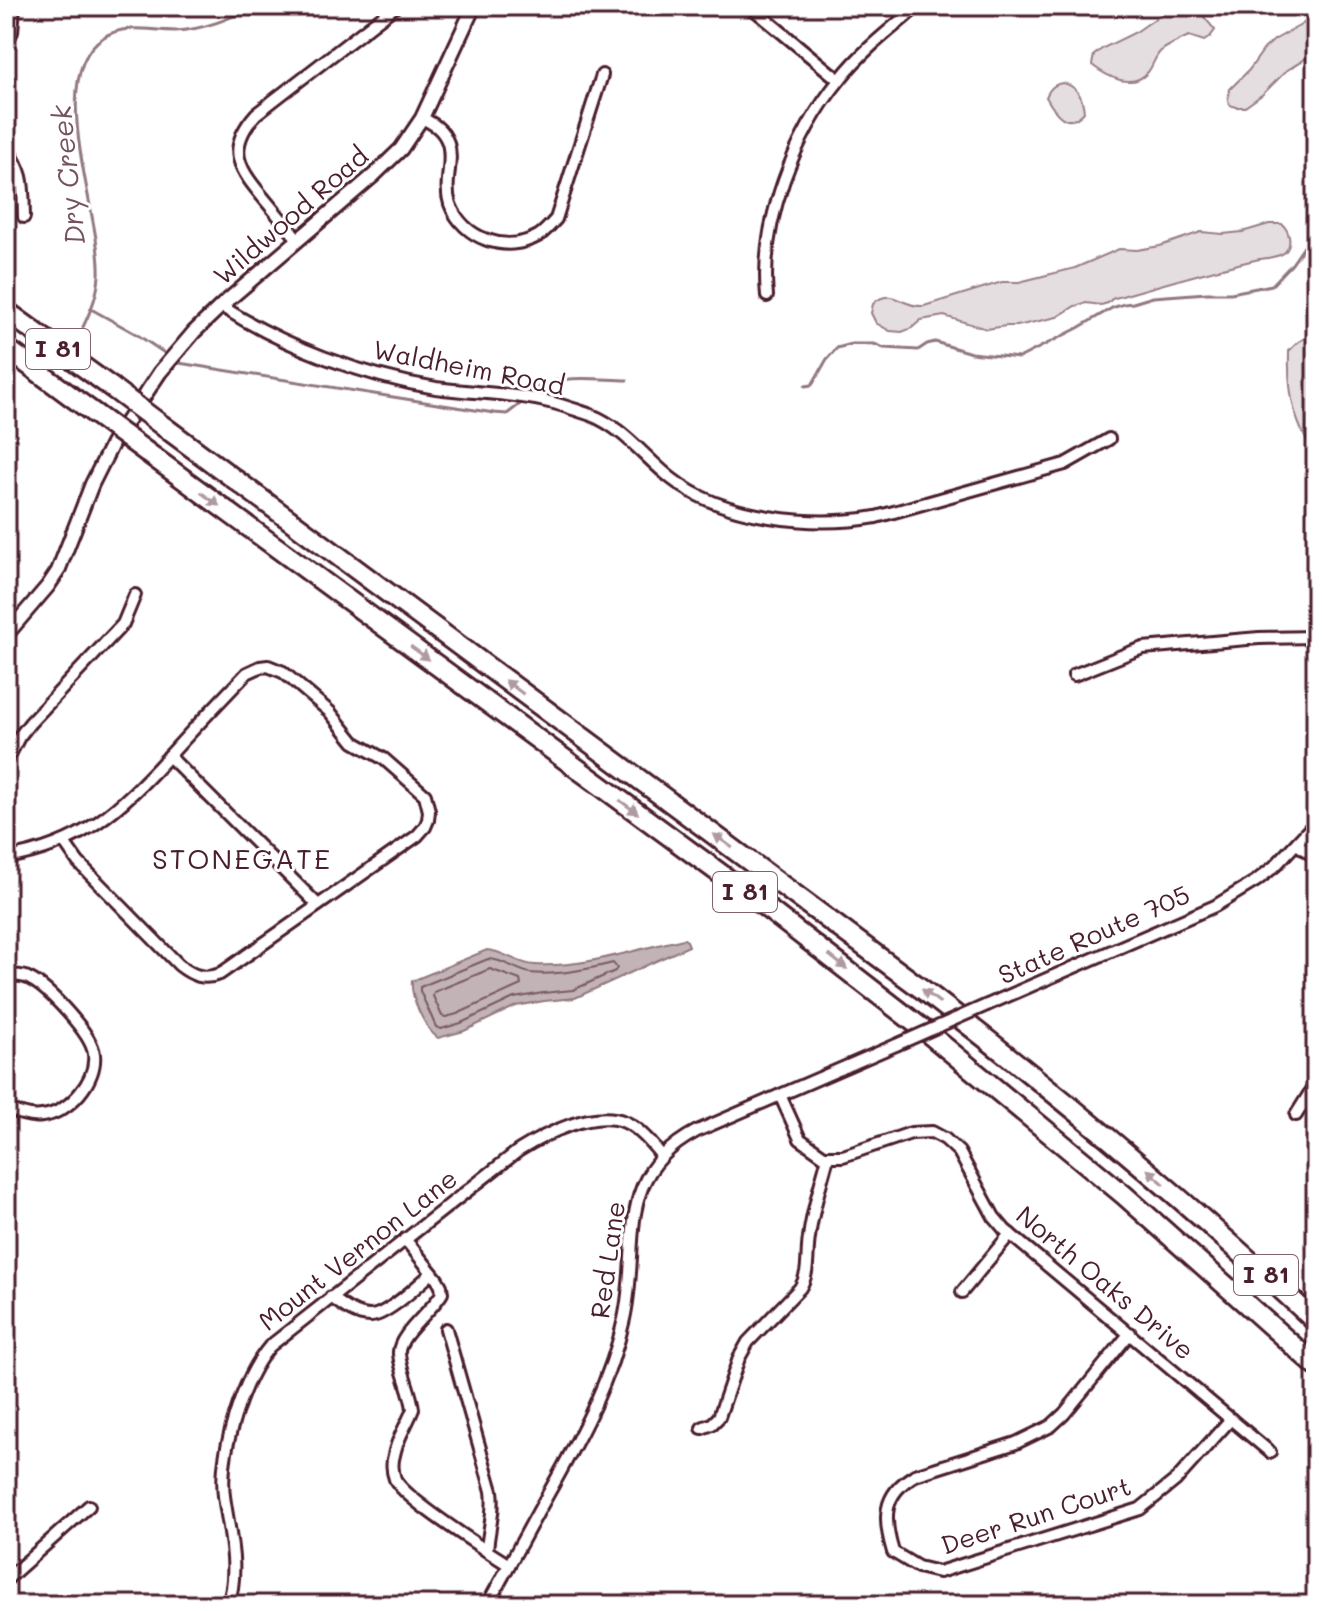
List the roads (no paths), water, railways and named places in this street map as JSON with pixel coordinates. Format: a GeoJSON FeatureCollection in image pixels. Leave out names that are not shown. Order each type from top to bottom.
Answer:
{"type":"FeatureCollection","features":[{"type":"Feature","properties":{"kind":"highway","name":"I 81"},"geometry":{"type":"LineString","coordinates":[[6,311],[993,1044],[1168,1188],[1316,1322]]}},
{"type":"Feature","properties":{"kind":"highway","name":"I 81"},"geometry":{"type":"LineString","coordinates":[[6,348],[759,902],[891,1004],[1091,1167],[1316,1366]]}},
{"type":"Feature","properties":{"kind":"street"},"geometry":{"type":"LineString","coordinates":[[6,43],[12,32],[14,6]]}},
{"type":"Feature","properties":{"kind":"street"},"geometry":{"type":"LineString","coordinates":[[298,239],[245,176],[238,152],[242,133],[256,114],[396,6]]}},
{"type":"Feature","properties":{"kind":"street","name":"Wildwood Road"},"geometry":{"type":"LineString","coordinates":[[6,635],[58,571],[92,484],[112,444],[176,351],[221,306],[383,167],[406,142],[422,118],[474,6]]}},
{"type":"Feature","properties":{"kind":"street"},"geometry":{"type":"LineString","coordinates":[[750,6],[839,80]]}},
{"type":"Feature","properties":{"kind":"street"},"geometry":{"type":"LineString","coordinates":[[767,296],[767,249],[771,225],[784,181],[803,137],[839,80],[871,45],[918,6]]}},
{"type":"Feature","properties":{"kind":"street"},"geometry":{"type":"LineString","coordinates":[[422,118],[439,126],[448,143],[446,183],[451,205],[464,227],[479,238],[516,243],[541,234],[556,219],[602,75]]}},
{"type":"Feature","properties":{"kind":"street"},"geometry":{"type":"LineString","coordinates":[[6,147],[22,175],[24,217]]}},
{"type":"Feature","properties":{"kind":"street","name":"Waldheim Road"},"geometry":{"type":"LineString","coordinates":[[221,306],[252,326],[385,378],[438,388],[546,401],[594,416],[629,439],[652,462],[695,494],[745,511],[778,518],[852,521],[876,517],[1065,464],[1109,439]]}},
{"type":"Feature","properties":{"kind":"street"},"geometry":{"type":"LineString","coordinates":[[6,762],[30,723],[123,624],[135,595]]}},
{"type":"Feature","properties":{"kind":"street"},"geometry":{"type":"LineString","coordinates":[[1074,675],[1143,648],[1259,638],[1316,637]]}},
{"type":"Feature","properties":{"kind":"street"},"geometry":{"type":"LineString","coordinates":[[6,858],[44,850],[103,821],[120,807],[247,673],[268,666],[283,672],[330,712],[354,742],[384,759],[425,795],[429,811],[421,833],[220,974],[211,977],[196,976],[179,965],[78,862],[64,842]]}},
{"type":"Feature","properties":{"kind":"street"},"geometry":{"type":"LineString","coordinates":[[169,756],[318,905]]}},
{"type":"Feature","properties":{"kind":"street"},"geometry":{"type":"LineString","coordinates":[[1316,822],[1297,844],[1316,858]]}},
{"type":"Feature","properties":{"kind":"street","name":"State Route 705"},"geometry":{"type":"LineString","coordinates":[[896,1045],[1215,906],[1256,881],[1297,844]]}},
{"type":"Feature","properties":{"kind":"street"},"geometry":{"type":"LineString","coordinates":[[6,976],[22,976],[40,985],[82,1028],[94,1055],[90,1078],[82,1090],[59,1110],[33,1116],[6,1108]]}},
{"type":"Feature","properties":{"kind":"street","name":"Red Lane"},"geometry":{"type":"LineString","coordinates":[[487,1605],[584,1429],[612,1366],[625,1315],[633,1220],[637,1200],[649,1172],[674,1145],[697,1131],[896,1045]]}},
{"type":"Feature","properties":{"kind":"street"},"geometry":{"type":"LineString","coordinates":[[1296,1115],[1316,1083]]}},
{"type":"Feature","properties":{"kind":"street"},"geometry":{"type":"LineString","coordinates":[[702,1428],[719,1417],[739,1358],[748,1342],[800,1288],[808,1268],[809,1239],[828,1157],[812,1150],[800,1139],[780,1095]]}},
{"type":"Feature","properties":{"kind":"street","name":"Mount Vernon Lane"},"geometry":{"type":"LineString","coordinates":[[228,1605],[234,1580],[234,1563],[223,1488],[224,1463],[242,1399],[255,1367],[270,1346],[518,1151],[545,1136],[593,1119],[605,1118],[626,1122],[662,1156]]}},
{"type":"Feature","properties":{"kind":"street","name":"North Oaks Drive"},"geometry":{"type":"LineString","coordinates":[[828,1157],[843,1156],[911,1133],[932,1132],[945,1139],[959,1152],[994,1217],[1010,1234],[1270,1452]]}},
{"type":"Feature","properties":{"kind":"street"},"geometry":{"type":"LineString","coordinates":[[962,1292],[1010,1234]]}},
{"type":"Feature","properties":{"kind":"street"},"geometry":{"type":"LineString","coordinates":[[405,1239],[441,1286],[441,1296],[403,1339],[399,1348],[413,1409],[398,1438],[393,1469],[398,1484],[408,1493],[509,1565]]}},
{"type":"Feature","properties":{"kind":"street"},"geometry":{"type":"LineString","coordinates":[[331,1297],[348,1309],[373,1316],[384,1311],[432,1273]]}},
{"type":"Feature","properties":{"kind":"street"},"geometry":{"type":"LineString","coordinates":[[446,1329],[492,1491],[494,1511],[487,1551]]}},
{"type":"Feature","properties":{"kind":"street","name":"Deer Run Court"},"geometry":{"type":"LineString","coordinates":[[1130,1333],[1051,1426],[1016,1443],[915,1475],[903,1482],[887,1506],[885,1519],[893,1552],[918,1567],[939,1572],[1140,1509],[1176,1480],[1231,1419]]}},
{"type":"Feature","properties":{"kind":"street"},"geometry":{"type":"LineString","coordinates":[[6,1580],[89,1506]]}},
{"type":"Feature","properties":{"kind":"water"},"geometry":{"type":"Polygon","coordinates":[[[684,939],[689,946],[575,998],[516,1006],[464,1031],[438,1038],[424,1020],[413,995],[412,981],[487,950],[528,964],[572,964],[684,939]]]}},
{"type":"Feature","properties":{"kind":"waterway","name":"Dry Creek"},"geometry":{"type":"LineString","coordinates":[[83,327],[96,295],[99,275],[98,250],[76,113],[78,82],[86,55],[104,37],[121,30],[175,31],[196,28],[256,6]]}},
{"type":"Feature","properties":{"kind":"waterway"},"geometry":{"type":"LineString","coordinates":[[805,386],[812,385],[837,348],[852,344],[918,350],[935,342],[971,353],[1019,358],[1124,304],[1153,297],[1231,293],[1272,285],[1292,264],[1316,229]]}},
{"type":"Feature","properties":{"kind":"waterway"},"geometry":{"type":"LineString","coordinates":[[91,309],[163,352]]}},
{"type":"Feature","properties":{"kind":"waterway"},"geometry":{"type":"LineString","coordinates":[[179,363],[494,413],[507,414],[520,404]]}},
{"type":"Feature","properties":{"kind":"waterway"},"geometry":{"type":"LineString","coordinates":[[532,392],[564,379],[627,380]]}},
{"type":"Feature","properties":{"kind":"district","name":"STONEGATE"},"geometry":{"type":"Point","coordinates":[242,859]}}]}
